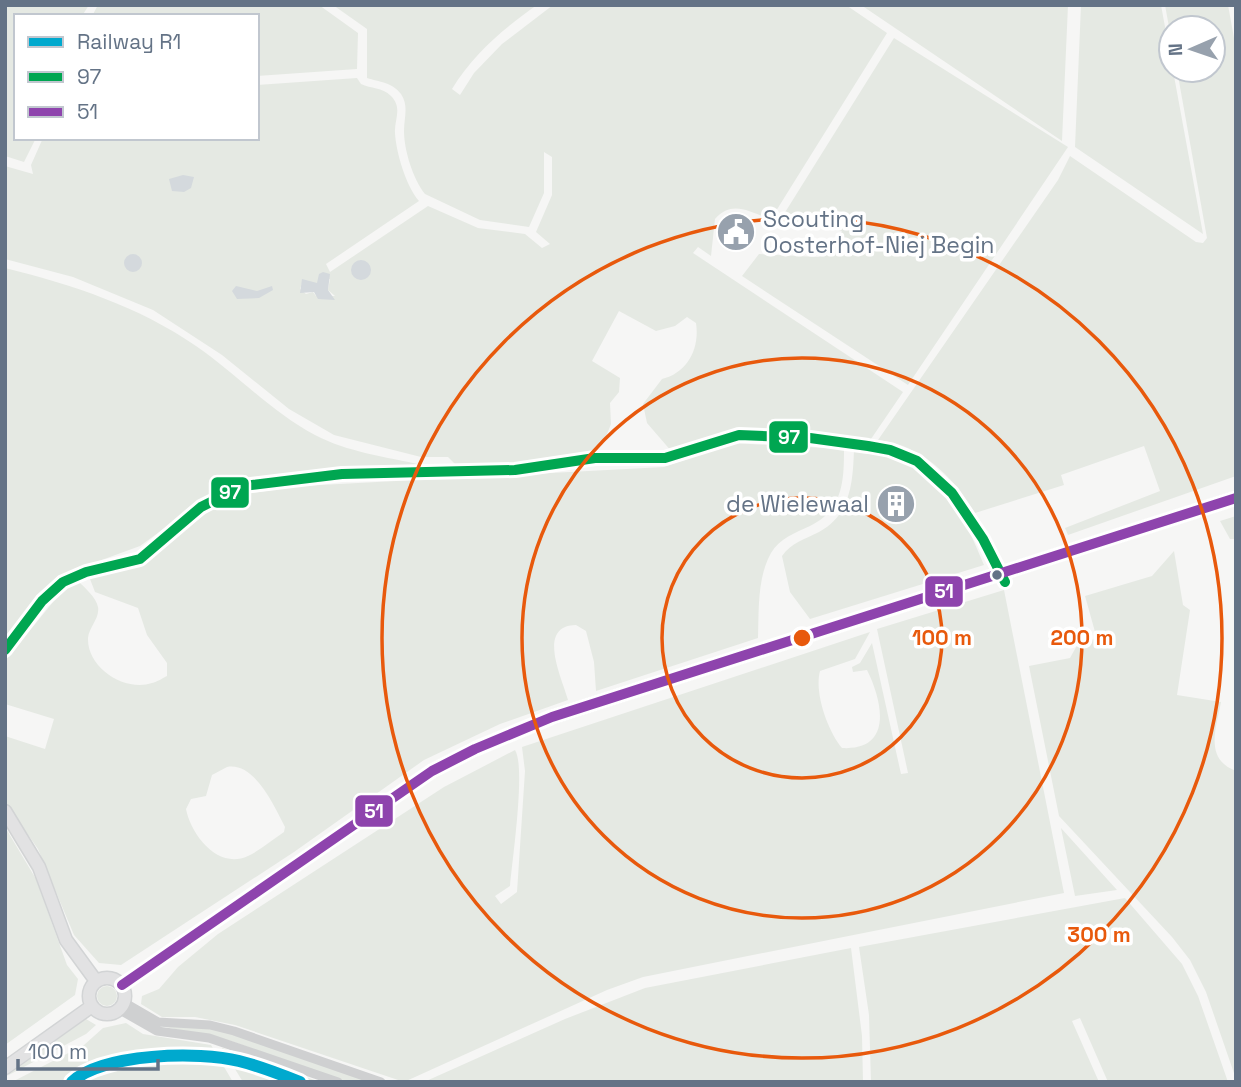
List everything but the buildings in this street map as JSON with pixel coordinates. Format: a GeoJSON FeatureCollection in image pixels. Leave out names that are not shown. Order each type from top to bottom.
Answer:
{"type":"FeatureCollection","features":[{"type":"Feature","properties":{"kind":"main road"},"geometry":{"type":"LineString","coordinates":[[122,985],[381,805],[475,749],[565,713],[1003,577],[1236,498]]}},
{"type":"Feature","properties":{"kind":"main road"},"geometry":{"type":"LineString","coordinates":[[5,811],[38,867],[66,940],[96,981]]}},
{"type":"Feature","properties":{"kind":"main road"},"geometry":{"type":"LineString","coordinates":[[92,1006],[89,990],[96,981],[110,978],[122,985]]}},
{"type":"Feature","properties":{"kind":"main road"},"geometry":{"type":"LineString","coordinates":[[92,1006],[107,1014],[122,1006],[122,985]]}},
{"type":"Feature","properties":{"kind":"main road"},"geometry":{"type":"LineString","coordinates":[[5,1068],[92,1006]]}},
{"type":"Feature","properties":{"kind":"street"},"geometry":{"type":"LineString","coordinates":[[5,650],[42,601],[63,582],[86,572],[140,559],[201,507],[243,486],[342,474],[515,470],[595,458],[665,458],[739,435],[810,438],[869,446],[890,450],[917,461],[943,481],[952,493],[1003,577]]}},
{"type":"Feature","properties":{"kind":"street"},"geometry":{"type":"LineString","coordinates":[[122,1006],[157,1031],[218,1041],[338,1082]]}},
{"type":"Feature","properties":{"kind":"street"},"geometry":{"type":"LineString","coordinates":[[122,1006],[158,1022],[210,1025],[234,1031],[381,1082]]}},
{"type":"Feature","properties":{"kind":"shaded area"},"geometry":{"type":"Polygon","coordinates":[[[5,5],[89,5],[83,14],[14,14],[14,140],[35,140],[24,162],[5,156],[5,5]]]}},
{"type":"Feature","properties":{"kind":"shaded area"},"geometry":{"type":"Polygon","coordinates":[[[98,5],[319,5],[358,33],[357,69],[259,76],[259,14],[93,14],[98,5]]]}},
{"type":"Feature","properties":{"kind":"shaded area"},"geometry":{"type":"Polygon","coordinates":[[[333,5],[537,5],[501,33],[470,64],[452,89],[460,95],[474,73],[502,44],[553,5],[846,5],[887,33],[771,219],[742,209],[728,210],[715,219],[711,256],[698,247],[693,253],[903,392],[871,439],[748,431],[726,433],[672,452],[647,423],[643,404],[662,379],[678,371],[690,358],[696,342],[696,323],[687,317],[675,326],[656,331],[619,311],[592,361],[620,378],[619,392],[610,403],[611,424],[605,439],[591,455],[514,466],[456,465],[448,457],[421,457],[334,435],[289,409],[222,355],[153,310],[73,277],[5,259],[5,166],[33,174],[31,165],[42,140],[259,140],[259,85],[357,78],[361,84],[384,91],[395,101],[397,150],[406,178],[419,201],[326,264],[330,272],[428,206],[478,228],[525,234],[542,248],[550,244],[536,232],[552,195],[552,157],[544,152],[544,193],[529,227],[480,220],[425,194],[407,155],[404,139],[405,108],[401,94],[394,87],[367,78],[367,29],[333,5]],[[330,279],[317,283],[302,283],[300,289],[306,294],[313,292],[316,296],[335,296],[328,290],[330,279]]]}},
{"type":"Feature","properties":{"kind":"shaded area"},"geometry":{"type":"Polygon","coordinates":[[[861,5],[1068,5],[1062,141],[861,5]]]}},
{"type":"Feature","properties":{"kind":"shaded area"},"geometry":{"type":"Polygon","coordinates":[[[1081,5],[1161,5],[1163,14],[1157,14],[1157,84],[1175,84],[1203,234],[1075,147],[1081,5]]]}},
{"type":"Feature","properties":{"kind":"shaded area"},"geometry":{"type":"Polygon","coordinates":[[[1165,5],[1228,5],[1236,49],[1236,476],[1068,535],[1065,528],[1160,491],[1144,446],[1061,475],[1064,485],[975,513],[957,487],[935,465],[909,448],[878,440],[1058,180],[1070,156],[1196,242],[1203,243],[1207,238],[1180,84],[1227,84],[1227,14],[1167,14],[1165,5]]]}},
{"type":"Feature","properties":{"kind":"shaded area"},"geometry":{"type":"Polygon","coordinates":[[[894,38],[1068,147],[908,385],[742,276],[759,254],[818,257],[830,254],[842,231],[779,222],[894,38]]]}},
{"type":"Feature","properties":{"kind":"shaded area"},"geometry":{"type":"Polygon","coordinates":[[[183,175],[194,177],[191,188],[184,192],[172,191],[169,179],[183,175]]]}},
{"type":"Feature","properties":{"kind":"shaded area"},"geometry":{"type":"Polygon","coordinates":[[[129,254],[137,254],[142,263],[140,270],[129,272],[124,267],[124,259],[129,254]]]}},
{"type":"Feature","properties":{"kind":"shaded area"},"geometry":{"type":"Polygon","coordinates":[[[357,260],[365,260],[371,270],[365,280],[357,280],[351,274],[351,266],[357,260]]]}},
{"type":"Feature","properties":{"kind":"shaded area"},"geometry":{"type":"Polygon","coordinates":[[[5,268],[104,298],[151,319],[196,346],[299,426],[327,441],[422,465],[274,475],[225,484],[140,546],[58,576],[5,640],[5,268]]]}},
{"type":"Feature","properties":{"kind":"shaded area"},"geometry":{"type":"Polygon","coordinates":[[[319,274],[330,274],[328,290],[335,300],[318,299],[314,292],[300,293],[302,279],[317,283],[319,274]]]}},
{"type":"Feature","properties":{"kind":"shaded area"},"geometry":{"type":"Polygon","coordinates":[[[236,286],[257,291],[272,286],[273,290],[259,298],[237,299],[232,291],[236,286]]]}},
{"type":"Feature","properties":{"kind":"shaded area"},"geometry":{"type":"Polygon","coordinates":[[[732,443],[844,449],[842,483],[829,512],[779,543],[766,563],[760,595],[758,638],[596,691],[594,662],[586,631],[576,625],[564,628],[557,634],[554,643],[557,667],[568,700],[500,724],[424,760],[294,852],[121,965],[99,963],[74,935],[38,849],[5,802],[5,736],[45,749],[54,719],[5,704],[5,661],[66,586],[78,581],[97,603],[97,615],[88,638],[89,649],[101,668],[120,681],[130,684],[152,683],[167,676],[167,663],[147,635],[138,608],[95,592],[90,579],[147,559],[217,505],[245,494],[301,486],[664,467],[732,443]],[[227,767],[212,775],[206,796],[191,799],[186,809],[194,829],[208,848],[226,858],[237,859],[262,848],[284,832],[285,827],[255,778],[237,767],[227,767]]]}},
{"type":"Feature","properties":{"kind":"shaded area"},"geometry":{"type":"Polygon","coordinates":[[[854,449],[899,456],[926,471],[948,494],[984,565],[810,619],[790,592],[782,556],[794,545],[830,525],[838,516],[851,485],[854,449]]]}},
{"type":"Feature","properties":{"kind":"shaded area"},"geometry":{"type":"Polygon","coordinates":[[[1236,516],[1236,539],[1230,539],[1220,521],[1236,516]]]}},
{"type":"Feature","properties":{"kind":"shaded area"},"geometry":{"type":"Polygon","coordinates":[[[1174,551],[1183,605],[1190,610],[1177,695],[1221,702],[1215,733],[1216,751],[1226,766],[1236,771],[1236,1079],[1206,992],[1190,960],[1172,937],[1059,816],[1029,666],[1070,658],[1080,640],[1097,639],[1085,596],[1152,576],[1174,551]]]}},
{"type":"Feature","properties":{"kind":"shaded area"},"geometry":{"type":"Polygon","coordinates":[[[1004,590],[1064,893],[643,977],[607,990],[404,1082],[235,1025],[195,1017],[162,1017],[141,1004],[142,996],[159,989],[178,967],[218,934],[444,787],[515,750],[519,775],[517,815],[510,886],[495,896],[501,904],[517,892],[525,771],[522,747],[870,632],[855,659],[820,671],[821,701],[832,732],[842,748],[858,747],[870,742],[877,733],[880,722],[877,696],[867,670],[853,672],[852,667],[860,663],[872,643],[901,774],[908,773],[877,629],[1004,590]]]}},
{"type":"Feature","properties":{"kind":"shaded area"},"geometry":{"type":"Polygon","coordinates":[[[5,827],[36,879],[67,965],[78,979],[75,995],[5,1045],[5,827]]]}},
{"type":"Feature","properties":{"kind":"shaded area"},"geometry":{"type":"Polygon","coordinates":[[[1061,828],[1117,890],[1075,896],[1061,828]]]}},
{"type":"Feature","properties":{"kind":"shaded area"},"geometry":{"type":"Polygon","coordinates":[[[1125,898],[1182,964],[1198,996],[1228,1082],[1108,1082],[1080,1018],[1072,1021],[1099,1082],[871,1082],[869,1015],[859,947],[1125,898]]]}},
{"type":"Feature","properties":{"kind":"shaded area"},"geometry":{"type":"Polygon","coordinates":[[[851,948],[862,1036],[863,1082],[424,1082],[565,1019],[645,988],[851,948]]]}},
{"type":"Feature","properties":{"kind":"shaded area"},"geometry":{"type":"Polygon","coordinates":[[[107,986],[114,989],[117,996],[114,1003],[107,1006],[100,1003],[97,996],[100,989],[107,986]]]}},
{"type":"Feature","properties":{"kind":"shaded area"},"geometry":{"type":"Polygon","coordinates":[[[86,1019],[96,1025],[86,1034],[5,1077],[86,1019]]]}},
{"type":"Feature","properties":{"kind":"shaded area"},"geometry":{"type":"Polygon","coordinates":[[[126,1023],[143,1034],[211,1045],[233,1082],[12,1082],[84,1045],[103,1028],[126,1023]]]}},
{"type":"Feature","properties":{"kind":"shaded area"},"geometry":{"type":"Polygon","coordinates":[[[156,1025],[214,1028],[371,1082],[347,1082],[231,1041],[156,1025]]]}},
{"type":"Feature","properties":{"kind":"shaded area"},"geometry":{"type":"Polygon","coordinates":[[[222,1048],[228,1050],[320,1082],[243,1082],[222,1048]]]}},
{"type":"Feature","properties":{"kind":"rail line","name":"R1"},"geometry":{"type":"LineString","coordinates":[[72,1082],[86,1072],[105,1065],[128,1060],[177,1056],[239,1061],[300,1082]]}},
{"type":"Feature","properties":{"kind":"transit line","name":"97"},"geometry":{"type":"LineString","coordinates":[[5,650],[42,601],[63,582],[86,572],[140,559],[201,507],[243,486],[342,474],[515,470],[595,458],[665,458],[739,435],[810,438],[868,446],[890,450],[917,461],[952,493],[983,539],[1005,582]]}},
{"type":"Feature","properties":{"kind":"transit line","name":"51"},"geometry":{"type":"LineString","coordinates":[[122,985],[432,771],[475,749],[552,717],[1236,498]]}},
{"type":"Feature","properties":{"kind":"place","name":"Scouting Oosterhof-Niej Begin"},"geometry":{"type":"Point","coordinates":[736,232]}},
{"type":"Feature","properties":{"kind":"place","name":"de Wielewaal"},"geometry":{"type":"Point","coordinates":[896,504]}}]}
